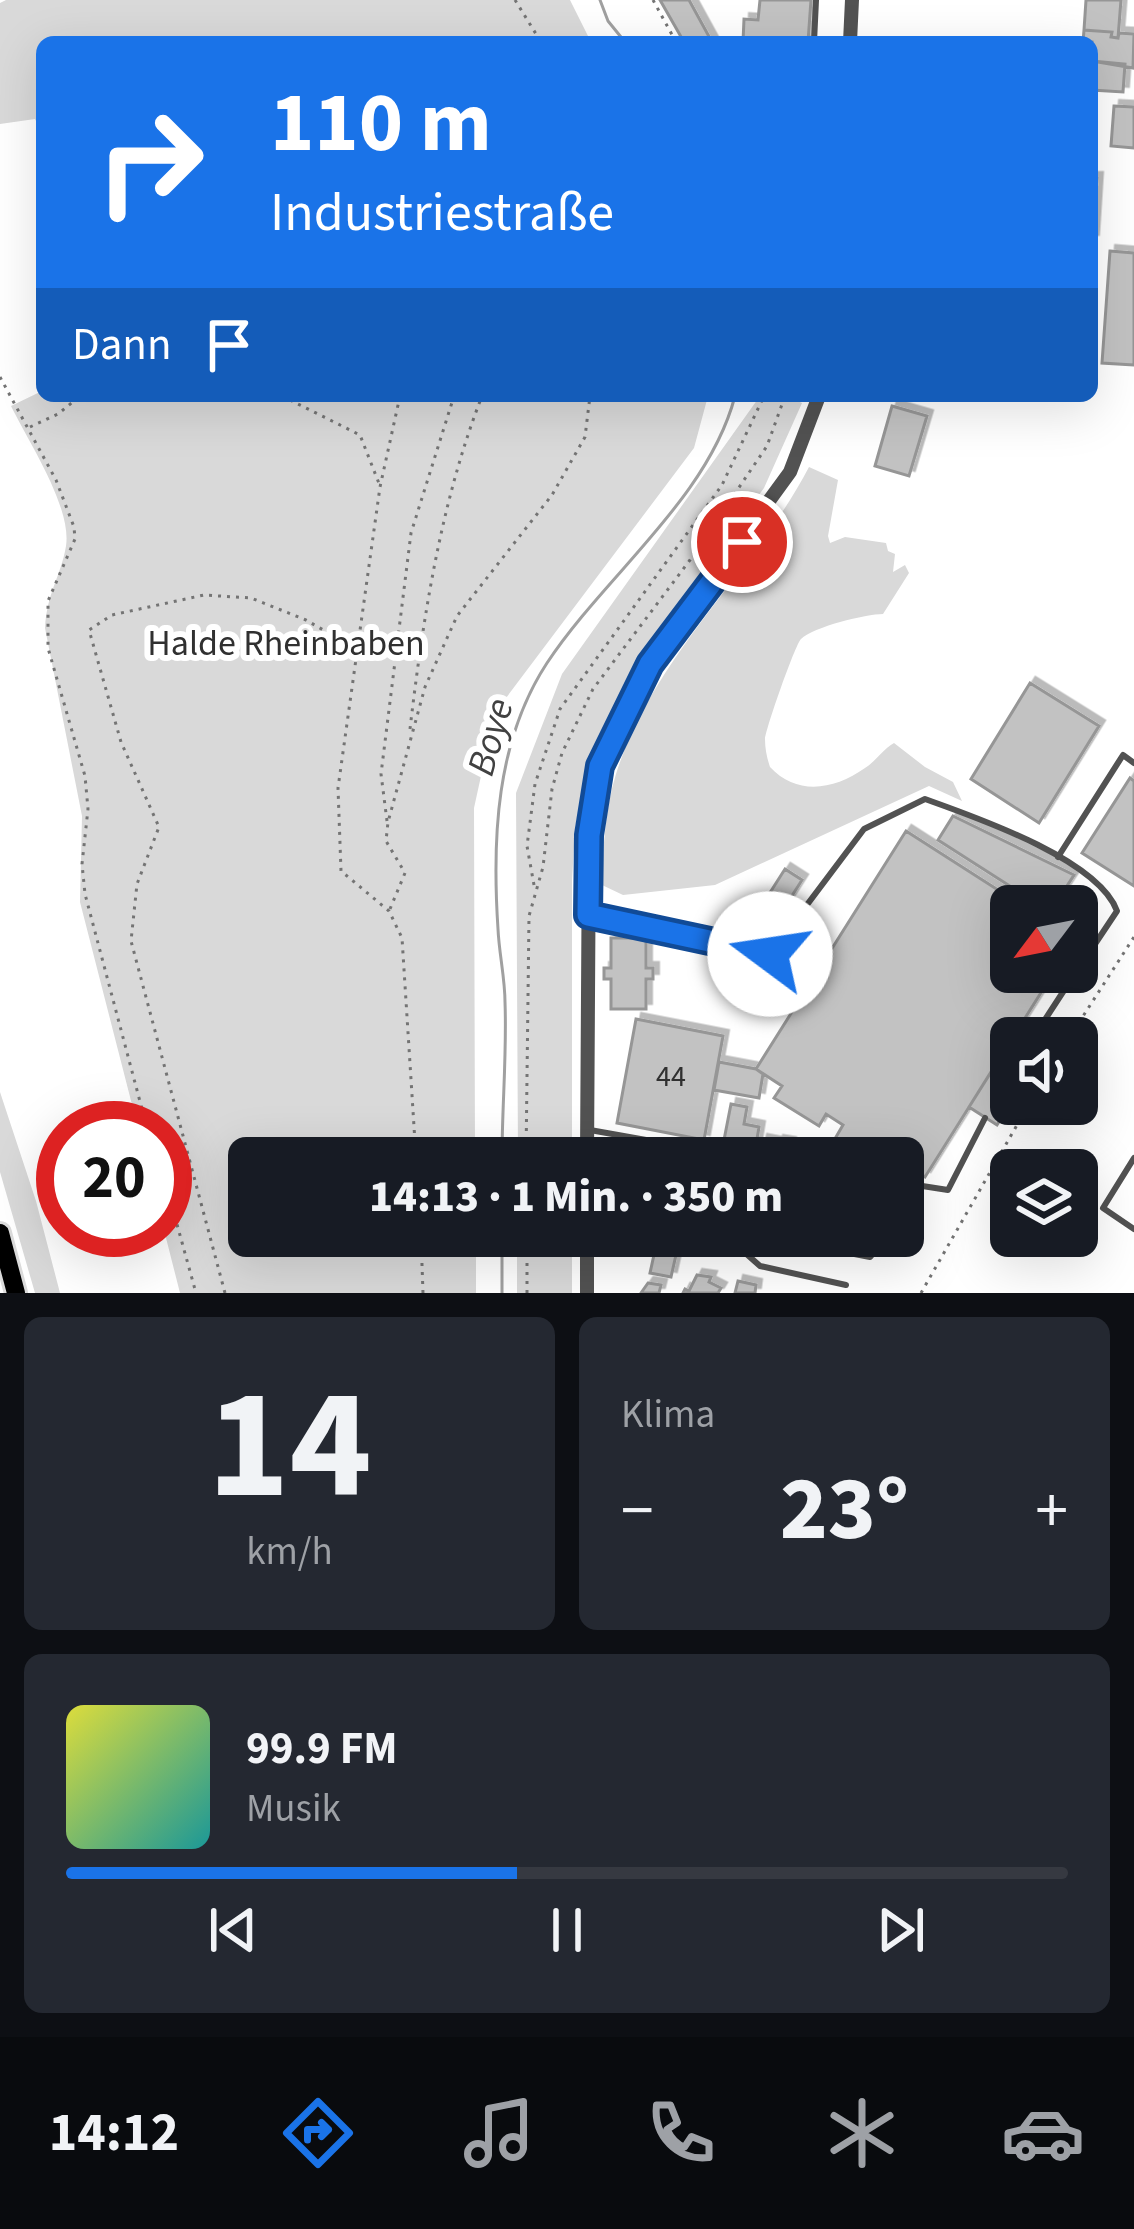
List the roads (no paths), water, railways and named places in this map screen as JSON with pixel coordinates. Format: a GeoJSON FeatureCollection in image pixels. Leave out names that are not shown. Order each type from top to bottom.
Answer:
{"type":"FeatureCollection","features":[{"type":"Feature","properties":{"kind":"highway"},"geometry":{"type":"LineString","coordinates":[[0,1234],[16,1293]]}},
{"type":"Feature","properties":{"kind":"street"},"geometry":{"type":"LineString","coordinates":[[850,36],[852,0]]}},
{"type":"Feature","properties":{"kind":"street"},"geometry":{"type":"LineString","coordinates":[[587,1137],[589,835],[600,766],[650,664],[790,472],[817,402]]}},
{"type":"Feature","properties":{"kind":"street"},"geometry":{"type":"LineString","coordinates":[[587,1257],[587,1293]]}},
{"type":"Feature","properties":{"kind":"lane"},"geometry":{"type":"LineString","coordinates":[[814,36],[816,0]]}},
{"type":"Feature","properties":{"kind":"lane"},"geometry":{"type":"LineString","coordinates":[[1058,857],[1123,755],[1134,763]]}},
{"type":"Feature","properties":{"kind":"lane"},"geometry":{"type":"LineString","coordinates":[[588,915],[770,954],[864,829],[925,799],[1058,857],[1097,885]]}},
{"type":"Feature","properties":{"kind":"lane"},"geometry":{"type":"LineString","coordinates":[[1098,886],[1112,898],[1117,911],[1098,940]]}},
{"type":"Feature","properties":{"kind":"lane"},"geometry":{"type":"LineString","coordinates":[[924,1186],[948,1190],[985,1118]]}},
{"type":"Feature","properties":{"kind":"lane"},"geometry":{"type":"LineString","coordinates":[[587,1130],[627,1137]]}},
{"type":"Feature","properties":{"kind":"lane"},"geometry":{"type":"LineString","coordinates":[[1134,1158],[1103,1208],[1134,1229]]}},
{"type":"Feature","properties":{"kind":"lane"},"geometry":{"type":"LineString","coordinates":[[750,1257],[760,1266],[846,1285]]}},
{"type":"Feature","properties":{"kind":"waterway","name":"Boye"},"geometry":{"type":"LineString","coordinates":[[600,0],[620,36]]}},
{"type":"Feature","properties":{"kind":"waterway","name":"Boye"},"geometry":{"type":"LineString","coordinates":[[502,1137],[505,1022],[497,825],[517,725],[547,663],[702,469],[733,402]]}},
{"type":"Feature","properties":{"kind":"waterway","name":"Boye"},"geometry":{"type":"LineString","coordinates":[[502,1257],[502,1293]]}},
{"type":"Feature","properties":{"kind":"park label","name":"Halde Rheinbaben"},"geometry":{"type":"Point","coordinates":[286,643]}}]}
